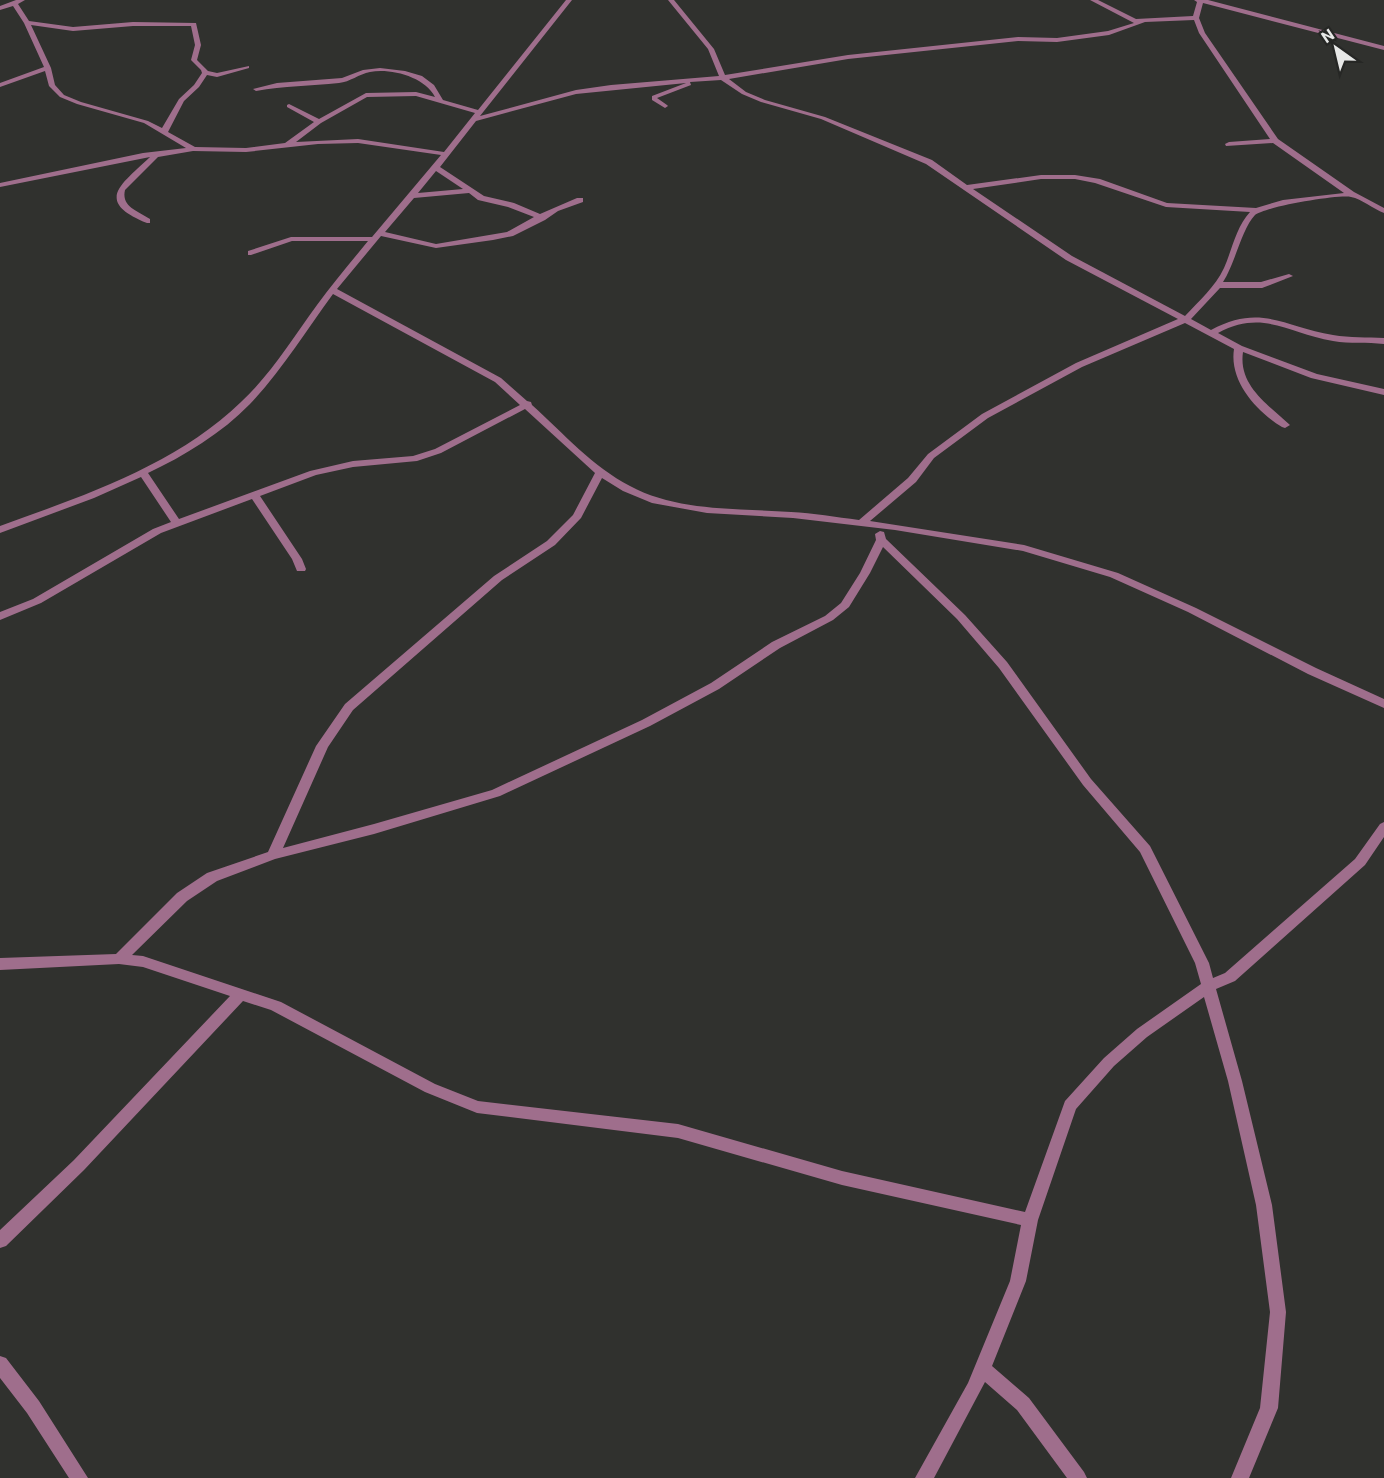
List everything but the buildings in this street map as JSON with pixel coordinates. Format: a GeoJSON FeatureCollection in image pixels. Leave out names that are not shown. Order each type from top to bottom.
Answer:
{"type":"FeatureCollection","features":[{"type":"Feature","properties":{"kind":"street"},"geometry":{"type":"LineString","coordinates":[[0,530],[78,502],[142,473],[196,443],[233,415],[255,393],[332,290],[446,154],[568,0]]}},
{"type":"Feature","properties":{"kind":"street"},"geometry":{"type":"LineString","coordinates":[[671,0],[707,43],[722,78],[744,93],[763,101],[823,118],[914,155],[967,187],[1069,258],[1239,348],[1314,376],[1384,392]]}},
{"type":"Feature","properties":{"kind":"street"},"geometry":{"type":"LineString","coordinates":[[1093,0],[1125,17],[1142,22]]}},
{"type":"Feature","properties":{"kind":"street"},"geometry":{"type":"LineString","coordinates":[[1384,48],[1200,0],[1197,18],[1207,41],[1275,141],[1351,194],[1384,211]]}},
{"type":"Feature","properties":{"kind":"street"},"geometry":{"type":"LineString","coordinates":[[0,8],[18,1],[48,68],[52,86],[62,96],[146,122],[193,149]]}},
{"type":"Feature","properties":{"kind":"street"},"geometry":{"type":"LineString","coordinates":[[288,146],[319,122],[366,94],[417,94],[476,116],[576,92],[643,83],[767,73],[848,57],[1029,38],[1057,40],[1125,29],[1142,22],[1197,18]]}},
{"type":"Feature","properties":{"kind":"street"},"geometry":{"type":"LineString","coordinates":[[27,23],[73,29],[133,24],[194,24],[198,45],[194,60],[204,69],[205,73]]}},
{"type":"Feature","properties":{"kind":"street"},"geometry":{"type":"LineString","coordinates":[[205,73],[217,75],[247,67]]}},
{"type":"Feature","properties":{"kind":"street"},"geometry":{"type":"LineString","coordinates":[[0,85],[48,68]]}},
{"type":"Feature","properties":{"kind":"street"},"geometry":{"type":"LineString","coordinates":[[256,90],[284,83],[342,81],[366,71],[377,70],[411,73],[422,77],[434,87],[440,101]]}},
{"type":"Feature","properties":{"kind":"street"},"geometry":{"type":"LineString","coordinates":[[164,132],[181,100],[197,86],[205,73]]}},
{"type":"Feature","properties":{"kind":"street"},"geometry":{"type":"LineString","coordinates":[[665,106],[654,97],[701,80]]}},
{"type":"Feature","properties":{"kind":"street"},"geometry":{"type":"LineString","coordinates":[[289,106],[319,122]]}},
{"type":"Feature","properties":{"kind":"street"},"geometry":{"type":"LineString","coordinates":[[0,185],[143,155],[193,149],[235,150],[358,141],[446,154]]}},
{"type":"Feature","properties":{"kind":"street"},"geometry":{"type":"LineString","coordinates":[[1229,144],[1275,141]]}},
{"type":"Feature","properties":{"kind":"street"},"geometry":{"type":"LineString","coordinates":[[147,221],[128,211],[120,202],[119,195],[124,185],[146,167],[152,158],[166,153]]}},
{"type":"Feature","properties":{"kind":"street"},"geometry":{"type":"LineString","coordinates":[[435,167],[481,198],[511,205],[542,218]]}},
{"type":"Feature","properties":{"kind":"street"},"geometry":{"type":"LineString","coordinates":[[967,187],[1041,177],[1075,177],[1097,181],[1166,205],[1257,210],[1283,202],[1351,194]]}},
{"type":"Feature","properties":{"kind":"street"},"geometry":{"type":"LineString","coordinates":[[410,196],[468,191]]}},
{"type":"Feature","properties":{"kind":"street"},"geometry":{"type":"LineString","coordinates":[[251,253],[291,239],[376,236],[426,245],[447,245],[510,234],[555,209],[580,200]]}},
{"type":"Feature","properties":{"kind":"street"},"geometry":{"type":"LineString","coordinates":[[861,523],[912,480],[931,456],[985,417],[1079,365],[1187,319],[1227,270],[1239,238],[1251,215],[1257,210]]}},
{"type":"Feature","properties":{"kind":"street"},"geometry":{"type":"LineString","coordinates":[[1217,285],[1262,285],[1289,276]]}},
{"type":"Feature","properties":{"kind":"street"},"geometry":{"type":"LineString","coordinates":[[332,290],[498,380],[528,404],[600,472],[627,489],[656,501],[707,510],[793,515],[879,525],[954,535],[1024,548],[1114,575],[1192,610],[1312,671],[1384,704]]}},
{"type":"Feature","properties":{"kind":"street"},"geometry":{"type":"LineString","coordinates":[[1212,333],[1236,322],[1263,319],[1284,322],[1332,338],[1384,341]]}},
{"type":"Feature","properties":{"kind":"street"},"geometry":{"type":"LineString","coordinates":[[1239,348],[1237,366],[1256,399],[1266,413],[1285,425]]}},
{"type":"Feature","properties":{"kind":"street"},"geometry":{"type":"LineString","coordinates":[[1,616],[37,601],[132,544],[177,524],[313,473],[353,464],[414,459],[476,433],[528,404]]}},
{"type":"Feature","properties":{"kind":"street"},"geometry":{"type":"LineString","coordinates":[[273,855],[322,746],[349,707],[498,578],[551,543],[577,516],[600,472]]}},
{"type":"Feature","properties":{"kind":"street"},"geometry":{"type":"LineString","coordinates":[[142,473],[177,524]]}},
{"type":"Feature","properties":{"kind":"street"},"geometry":{"type":"LineString","coordinates":[[254,494],[301,568]]}},
{"type":"Feature","properties":{"kind":"street"},"geometry":{"type":"LineString","coordinates":[[119,959],[182,897],[212,877],[273,855],[374,830],[496,793],[646,723],[715,686],[776,645],[829,618],[845,605],[865,573],[881,540],[879,525]]}},
{"type":"Feature","properties":{"kind":"street"},"geometry":{"type":"LineString","coordinates":[[881,540],[961,617],[1003,664],[1088,782],[1145,849],[1202,963],[1235,1081],[1264,1205],[1278,1312],[1269,1408],[1240,1478]]}},
{"type":"Feature","properties":{"kind":"street"},"geometry":{"type":"LineString","coordinates":[[924,1478],[974,1389],[1018,1281],[1030,1220],[1070,1106],[1109,1062],[1142,1033],[1210,986],[1230,977],[1360,861],[1383,832]]}},
{"type":"Feature","properties":{"kind":"street"},"geometry":{"type":"LineString","coordinates":[[0,964],[119,959],[144,962],[276,1006],[430,1088],[477,1107],[678,1131],[842,1178],[1030,1220]]}},
{"type":"Feature","properties":{"kind":"street"},"geometry":{"type":"LineString","coordinates":[[0,1241],[80,1166],[241,994]]}},
{"type":"Feature","properties":{"kind":"street"},"geometry":{"type":"LineString","coordinates":[[0,1364],[33,1407],[80,1478]]}},
{"type":"Feature","properties":{"kind":"street"},"geometry":{"type":"LineString","coordinates":[[982,1368],[1023,1404],[1078,1478]]}}]}
